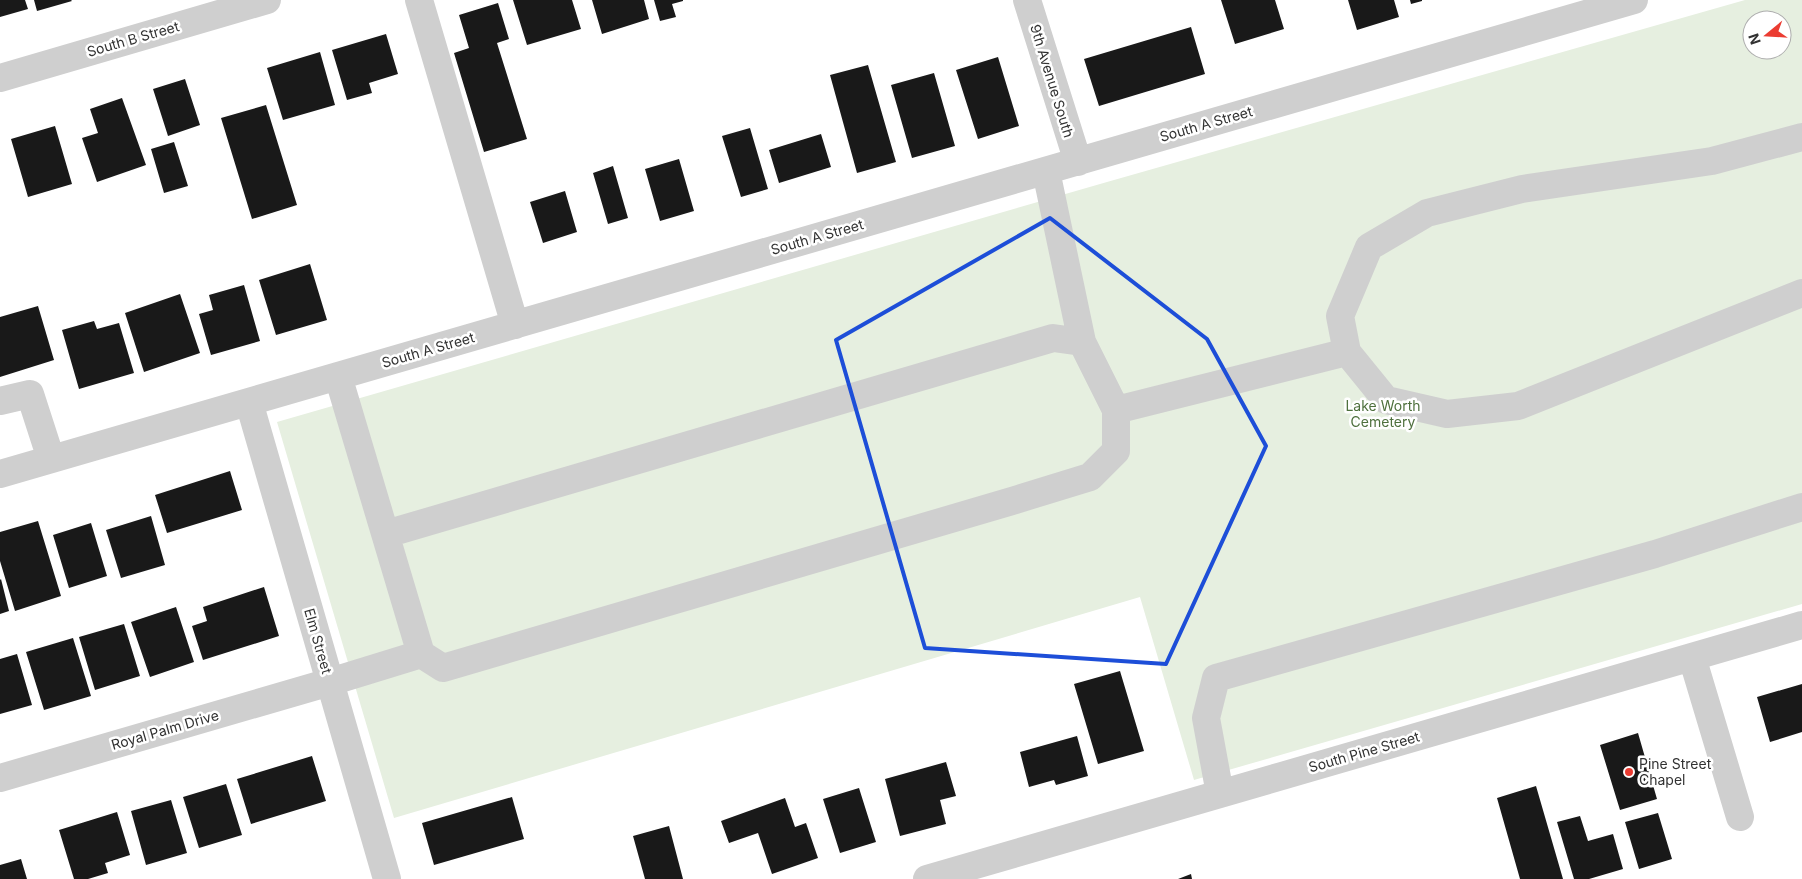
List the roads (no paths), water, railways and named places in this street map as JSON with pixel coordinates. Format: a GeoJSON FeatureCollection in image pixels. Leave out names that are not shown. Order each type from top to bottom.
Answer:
{"type":"FeatureCollection","features":[{"type":"Feature","properties":{"kind":"street","name":"South B Street"},"geometry":{"type":"LineString","coordinates":[[0,78],[267,0]]}},
{"type":"Feature","properties":{"kind":"street"},"geometry":{"type":"LineString","coordinates":[[419,0],[515,325]]}},
{"type":"Feature","properties":{"kind":"street","name":"9th Avenue South"},"geometry":{"type":"LineString","coordinates":[[1027,0],[1078,162]]}},
{"type":"Feature","properties":{"kind":"street","name":"South A Street"},"geometry":{"type":"LineString","coordinates":[[0,474],[1634,0]]}},
{"type":"Feature","properties":{"kind":"street"},"geometry":{"type":"LineString","coordinates":[[1802,137],[1712,161],[1522,189],[1428,213],[1369,247],[1340,316],[1347,352],[1386,400],[1447,414],[1518,406],[1802,293]]}},
{"type":"Feature","properties":{"kind":"street"},"geometry":{"type":"LineString","coordinates":[[338,376],[421,654],[443,668],[1090,477],[1116,451],[1116,410],[1082,342],[1046,171]]}},
{"type":"Feature","properties":{"kind":"street"},"geometry":{"type":"LineString","coordinates":[[386,534],[1053,338],[1082,342]]}},
{"type":"Feature","properties":{"kind":"street"},"geometry":{"type":"LineString","coordinates":[[1116,410],[1347,352]]}},
{"type":"Feature","properties":{"kind":"street"},"geometry":{"type":"LineString","coordinates":[[0,401],[30,394],[51,459]]}},
{"type":"Feature","properties":{"kind":"street","name":"Elm Street"},"geometry":{"type":"LineString","coordinates":[[249,402],[387,879]]}},
{"type":"Feature","properties":{"kind":"street"},"geometry":{"type":"LineString","coordinates":[[1220,794],[1206,718],[1216,678],[1655,554],[1802,507]]}},
{"type":"Feature","properties":{"kind":"street","name":"South Pine Street"},"geometry":{"type":"LineString","coordinates":[[927,879],[1802,625]]}},
{"type":"Feature","properties":{"kind":"street","name":"Royal Palm Drive"},"geometry":{"type":"LineString","coordinates":[[0,778],[421,654]]}},
{"type":"Feature","properties":{"kind":"street"},"geometry":{"type":"LineString","coordinates":[[1692,657],[1740,817]]}},
{"type":"Feature","properties":{"kind":"place","name":"Pine Street Chapel"},"geometry":{"type":"Point","coordinates":[1629,772]}},
{"type":"Feature","properties":{"kind":"park label","name":"Lake Worth Cemetery"},"geometry":{"type":"Point","coordinates":[1383,414]}}]}
